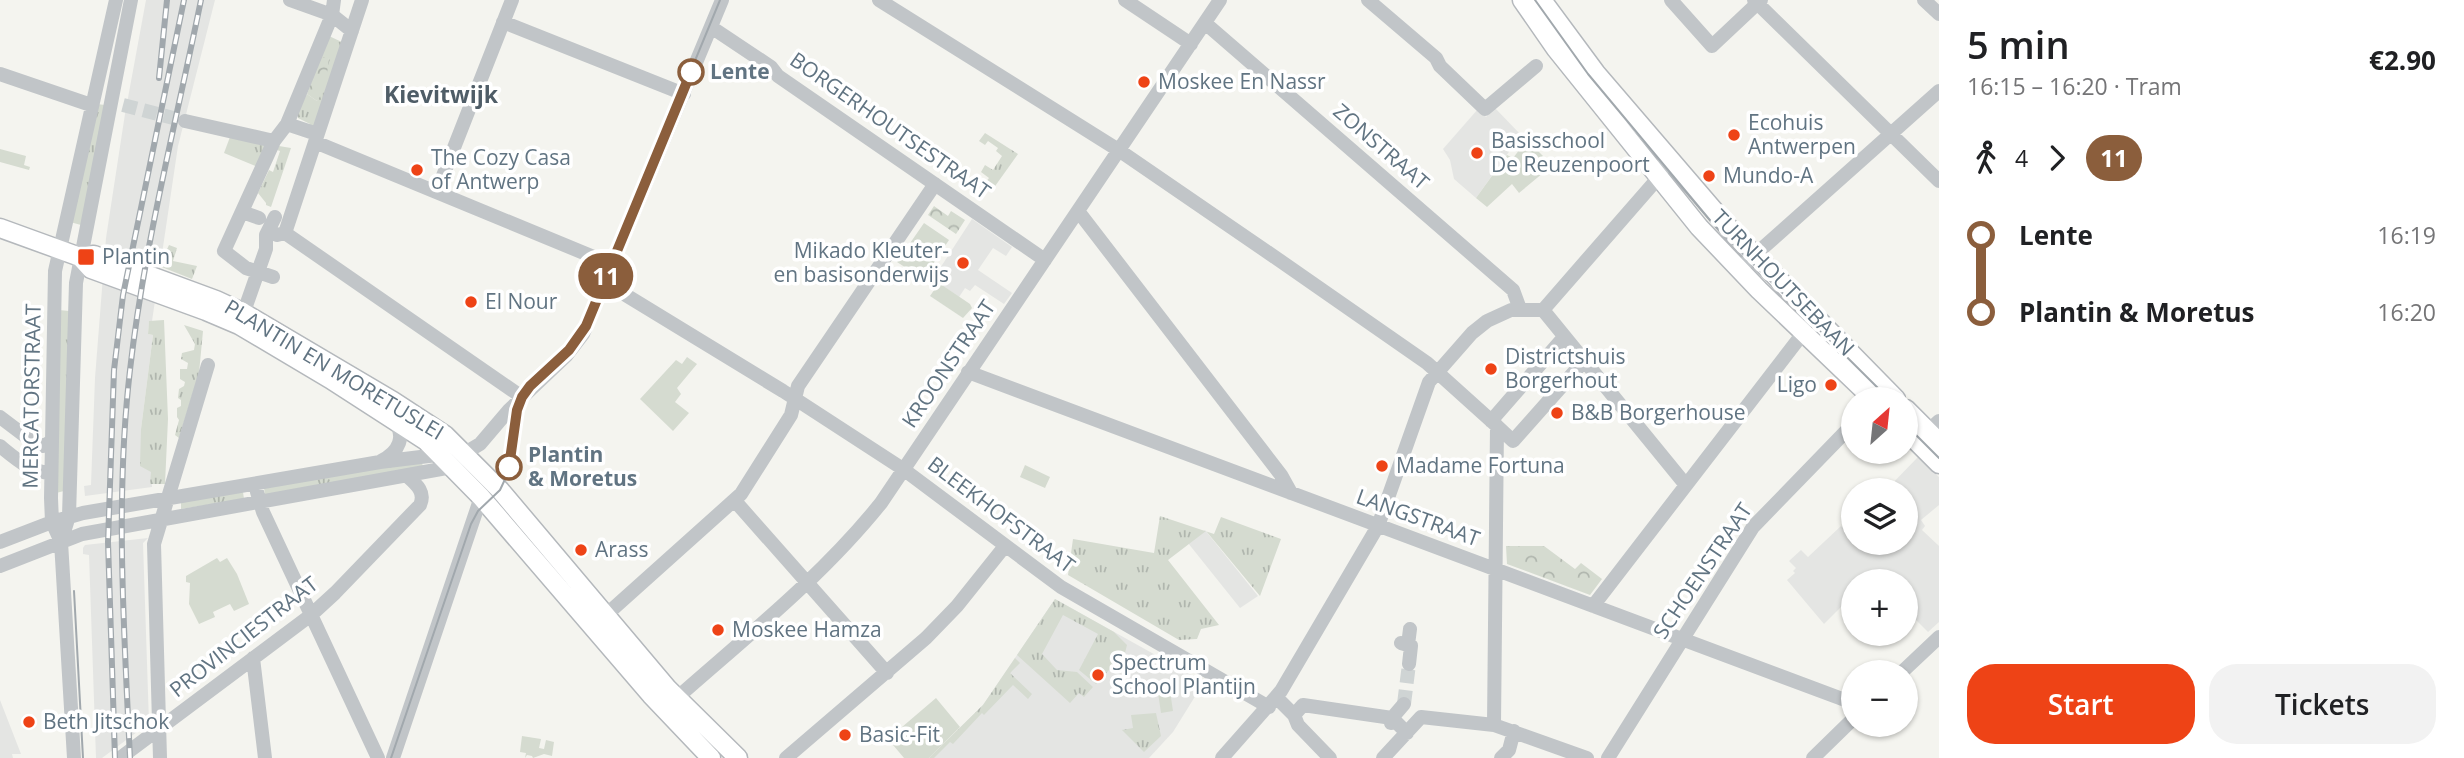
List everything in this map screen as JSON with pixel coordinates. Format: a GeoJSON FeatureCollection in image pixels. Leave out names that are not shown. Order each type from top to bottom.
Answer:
{"type":"FeatureCollection","features":[{"type":"Feature","properties":{"kind":"main road","name":"TURNHOUTSEBAAN"},"geometry":{"type":"LineString","coordinates":[[1522,0],[1556,49],[1686,212],[1861,387]]}},
{"type":"Feature","properties":{"kind":"main road","name":"TURNHOUTSEBAAN"},"geometry":{"type":"LineString","coordinates":[[1542,0],[1596,73],[1754,256],[1884,387]]}},
{"type":"Feature","properties":{"kind":"main road","name":"PLANTIN EN MORETUSLEI"},"geometry":{"type":"LineString","coordinates":[[0,228],[80,257],[91,269],[206,311],[242,319],[428,422],[445,435],[481,497],[670,704],[738,758]]}},
{"type":"Feature","properties":{"kind":"main road","name":"PLANTIN EN MORETUSLEI"},"geometry":{"type":"LineString","coordinates":[[242,319],[426,441],[439,454],[458,460],[500,489],[606,615],[711,758]]}},
{"type":"Feature","properties":{"kind":"main road"},"geometry":{"type":"LineString","coordinates":[[1918,418],[1935,431]]}},
{"type":"Feature","properties":{"kind":"main road"},"geometry":{"type":"LineString","coordinates":[[1918,443],[1939,464]]}},
{"type":"Feature","properties":{"kind":"street","name":"MERCATORSTRAAT"},"geometry":{"type":"LineString","coordinates":[[61,542],[52,522],[55,276],[116,0]]}},
{"type":"Feature","properties":{"kind":"street","name":"MERCATORSTRAAT"},"geometry":{"type":"LineString","coordinates":[[74,758],[61,542],[69,516],[76,287],[131,0]]}},
{"type":"Feature","properties":{"kind":"street"},"geometry":{"type":"LineString","coordinates":[[290,0],[333,8],[352,31]]}},
{"type":"Feature","properties":{"kind":"street"},"geometry":{"type":"LineString","coordinates":[[281,234],[362,0]]}},
{"type":"Feature","properties":{"kind":"street"},"geometry":{"type":"LineString","coordinates":[[437,191],[512,0]]}},
{"type":"Feature","properties":{"kind":"street"},"geometry":{"type":"LineString","coordinates":[[0,566],[82,534],[407,476],[458,460],[480,444],[522,397],[547,376],[575,346],[588,324],[722,0]]}},
{"type":"Feature","properties":{"kind":"street"},"geometry":{"type":"LineString","coordinates":[[879,0],[1120,151],[1427,363],[1513,441],[1584,361]]}},
{"type":"Feature","properties":{"kind":"street"},"geometry":{"type":"LineString","coordinates":[[1125,0],[1191,44]]}},
{"type":"Feature","properties":{"kind":"street","name":"KROONSTRAAT"},"geometry":{"type":"LineString","coordinates":[[670,704],[807,583],[866,522],[1220,0]]}},
{"type":"Feature","properties":{"kind":"street"},"geometry":{"type":"LineString","coordinates":[[1368,0],[1436,58],[1440,66],[1485,109],[1536,66]]}},
{"type":"Feature","properties":{"kind":"street"},"geometry":{"type":"LineString","coordinates":[[1671,0],[1712,46],[1754,3],[1939,181]]}},
{"type":"Feature","properties":{"kind":"street"},"geometry":{"type":"LineString","coordinates":[[1924,0],[1939,14]]}},
{"type":"Feature","properties":{"kind":"street"},"geometry":{"type":"LineString","coordinates":[[259,272],[224,251],[274,141],[286,124],[333,8]]}},
{"type":"Feature","properties":{"kind":"street"},"geometry":{"type":"LineString","coordinates":[[503,22],[684,94]]}},
{"type":"Feature","properties":{"kind":"street","name":"ZONSTRAAT"},"geometry":{"type":"LineString","coordinates":[[1205,23],[1513,290],[1520,309]]}},
{"type":"Feature","properties":{"kind":"street","name":"BORGERHOUTSESTRAAT"},"geometry":{"type":"LineString","coordinates":[[711,27],[1045,260]]}},
{"type":"Feature","properties":{"kind":"street"},"geometry":{"type":"LineString","coordinates":[[0,74],[91,106]]}},
{"type":"Feature","properties":{"kind":"street"},"geometry":{"type":"LineString","coordinates":[[1740,269],[1939,91]]}},
{"type":"Feature","properties":{"kind":"street"},"geometry":{"type":"LineString","coordinates":[[185,121],[274,141]]}},
{"type":"Feature","properties":{"kind":"street"},"geometry":{"type":"LineString","coordinates":[[286,124],[613,265]]}},
{"type":"Feature","properties":{"kind":"street"},"geometry":{"type":"LineString","coordinates":[[1543,310],[1659,177],[1665,154]]}},
{"type":"Feature","properties":{"kind":"street"},"geometry":{"type":"LineString","coordinates":[[606,615],[741,494],[791,415],[798,386],[935,184]]}},
{"type":"Feature","properties":{"kind":"street"},"geometry":{"type":"LineString","coordinates":[[1078,211],[1281,475],[1291,493]]}},
{"type":"Feature","properties":{"kind":"street"},"geometry":{"type":"LineString","coordinates":[[242,212],[259,218]]}},
{"type":"Feature","properties":{"kind":"street"},"geometry":{"type":"LineString","coordinates":[[242,319],[266,249],[266,235],[275,217],[281,234],[522,397]]}},
{"type":"Feature","properties":{"kind":"street","name":"BLEEKHOFSTRAAT"},"geometry":{"type":"LineString","coordinates":[[606,283],[903,469],[1061,587],[1294,715],[1298,725],[1330,758]]}},
{"type":"Feature","properties":{"kind":"street"},"geometry":{"type":"LineString","coordinates":[[1222,758],[1272,702],[1378,526],[1429,382],[1472,333],[1487,321],[1520,309],[1543,310],[1685,484]]}},
{"type":"Feature","properties":{"kind":"street"},"geometry":{"type":"LineString","coordinates":[[1593,606],[1804,332]]}},
{"type":"Feature","properties":{"kind":"street"},"geometry":{"type":"LineString","coordinates":[[1493,725],[1497,445],[1494,424],[1564,337]]}},
{"type":"Feature","properties":{"kind":"street"},"geometry":{"type":"LineString","coordinates":[[160,758],[154,544],[208,365]]}},
{"type":"Feature","properties":{"kind":"street","name":"LANGSTRAAT"},"geometry":{"type":"LineString","coordinates":[[968,372],[1841,699]]}},
{"type":"Feature","properties":{"kind":"street"},"geometry":{"type":"LineString","coordinates":[[380,462],[396,451],[401,437],[399,429],[389,416]]}},
{"type":"Feature","properties":{"kind":"street"},"geometry":{"type":"LineString","coordinates":[[0,417],[37,445],[43,446],[52,441]]}},
{"type":"Feature","properties":{"kind":"street","name":"SCHOENSTRAAT"},"geometry":{"type":"LineString","coordinates":[[1608,758],[1753,527],[1841,436]]}},
{"type":"Feature","properties":{"kind":"street"},"geometry":{"type":"LineString","coordinates":[[0,446],[20,463],[36,471],[51,473]]}},
{"type":"Feature","properties":{"kind":"street"},"geometry":{"type":"LineString","coordinates":[[0,542],[69,516],[169,493],[255,483],[439,454]]}},
{"type":"Feature","properties":{"kind":"street","name":"PROVINCIESTRAAT"},"geometry":{"type":"LineString","coordinates":[[120,758],[311,615],[335,593],[420,505],[421,491],[407,476]]}},
{"type":"Feature","properties":{"kind":"street"},"geometry":{"type":"LineString","coordinates":[[255,483],[258,501],[378,758]]}},
{"type":"Feature","properties":{"kind":"street"},"geometry":{"type":"LineString","coordinates":[[393,758],[481,497]]}},
{"type":"Feature","properties":{"kind":"street"},"geometry":{"type":"LineString","coordinates":[[735,501],[887,673]]}},
{"type":"Feature","properties":{"kind":"street"},"geometry":{"type":"LineString","coordinates":[[786,758],[926,638],[957,606],[1005,545]]}},
{"type":"Feature","properties":{"kind":"street"},"geometry":{"type":"LineString","coordinates":[[1409,664],[1410,629]]}},
{"type":"Feature","properties":{"kind":"street"},"geometry":{"type":"LineString","coordinates":[[1915,660],[1939,637]]}},
{"type":"Feature","properties":{"kind":"street"},"geometry":{"type":"LineString","coordinates":[[253,658],[265,758]]}},
{"type":"Feature","properties":{"kind":"street"},"geometry":{"type":"LineString","coordinates":[[1391,720],[1404,704]]}},
{"type":"Feature","properties":{"kind":"street"},"geometry":{"type":"LineString","coordinates":[[1294,715],[1303,705],[1391,720],[1407,733]]}},
{"type":"Feature","properties":{"kind":"street"},"geometry":{"type":"LineString","coordinates":[[1383,758],[1421,718],[1493,725],[1587,758]]}},
{"type":"Feature","properties":{"kind":"street"},"geometry":{"type":"LineString","coordinates":[[1501,758],[1509,750],[1514,731]]}},
{"type":"Feature","properties":{"kind":"street"},"geometry":{"type":"LineString","coordinates":[[1813,758],[1841,731]]}},
{"type":"Feature","properties":{"kind":"shaded area"},"geometry":{"type":"Polygon","coordinates":[[[146,0],[215,0],[178,146],[152,321],[149,322],[148,334],[153,335],[141,429],[152,487],[85,496],[84,486],[91,485],[95,378],[106,238],[146,0]]]}},
{"type":"Feature","properties":{"kind":"shaded area","name":"Basisschool De Reuzenpoort"},"geometry":{"type":"Polygon","coordinates":[[[1495,108],[1521,135],[1476,198],[1454,179],[1450,160],[1443,149],[1478,109],[1486,117],[1495,108]]]}},
{"type":"Feature","properties":{"kind":"shaded area","name":"Mikado Kleuter- en basisonderwijs"},"geometry":{"type":"Polygon","coordinates":[[[972,219],[1012,247],[1006,256],[993,248],[978,270],[1012,293],[1004,304],[975,285],[970,291],[965,288],[959,297],[933,279],[972,219]]]}},
{"type":"Feature","properties":{"kind":"shaded area"},"geometry":{"type":"Polygon","coordinates":[[[1918,457],[1939,477],[1939,505],[1921,520],[1925,526],[1922,530],[1939,546],[1939,622],[1928,632],[1918,622],[1918,569],[1841,569],[1841,607],[1824,624],[1787,580],[1795,573],[1793,571],[1796,568],[1789,561],[1801,550],[1808,557],[1841,526],[1841,555],[1918,555],[1918,478],[1898,478],[1911,464],[1918,464],[1918,457]]]}},
{"type":"Feature","properties":{"kind":"shaded area"},"geometry":{"type":"Polygon","coordinates":[[[1205,530],[1258,596],[1240,608],[1188,543],[1205,530]]]}},
{"type":"Feature","properties":{"kind":"shaded area"},"geometry":{"type":"Polygon","coordinates":[[[148,538],[143,543],[149,723],[102,758],[96,758],[89,555],[83,554],[83,548],[85,545],[148,538]]]}},
{"type":"Feature","properties":{"kind":"shaded area","name":"Spectrum School Plantijn"},"geometry":{"type":"Polygon","coordinates":[[[1055,599],[1204,682],[1173,732],[1149,758],[929,758],[983,705],[1055,599]]]}},
{"type":"Feature","properties":{"kind":"shaded area"},"geometry":{"type":"Polygon","coordinates":[[[0,700],[21,754],[12,754],[13,758],[0,758],[0,700]]]}},
{"type":"Feature","properties":{"kind":"green space"},"geometry":{"type":"Polygon","coordinates":[[[329,36],[344,43],[313,130],[309,128],[310,124],[298,118],[297,113],[307,94],[317,101],[329,58],[320,58],[329,36]]]}},
{"type":"Feature","properties":{"kind":"green space"},"geometry":{"type":"Polygon","coordinates":[[[320,58],[329,58],[325,89],[317,101],[307,94],[320,58]]]}},
{"type":"Feature","properties":{"kind":"green space"},"geometry":{"type":"Polygon","coordinates":[[[97,104],[105,105],[81,225],[70,222],[97,104]]]}},
{"type":"Feature","properties":{"kind":"green space"},"geometry":{"type":"Polygon","coordinates":[[[985,133],[1018,154],[993,189],[985,183],[989,178],[981,172],[985,165],[993,170],[1002,156],[996,151],[998,148],[988,141],[985,145],[979,141],[985,133]]]}},
{"type":"Feature","properties":{"kind":"green space"},"geometry":{"type":"Polygon","coordinates":[[[230,137],[268,144],[258,167],[224,153],[230,137]]]}},
{"type":"Feature","properties":{"kind":"green space"},"geometry":{"type":"Polygon","coordinates":[[[1527,140],[1543,156],[1540,159],[1549,168],[1519,193],[1512,184],[1487,207],[1476,198],[1507,155],[1513,158],[1527,140]]]}},
{"type":"Feature","properties":{"kind":"green space"},"geometry":{"type":"Polygon","coordinates":[[[279,146],[291,148],[271,207],[266,205],[258,193],[269,170],[273,172],[279,146]]]}},
{"type":"Feature","properties":{"kind":"green space"},"geometry":{"type":"Polygon","coordinates":[[[0,149],[26,156],[24,165],[30,167],[29,170],[0,162],[0,149]]]}},
{"type":"Feature","properties":{"kind":"green space"},"geometry":{"type":"Polygon","coordinates":[[[934,206],[948,216],[951,211],[965,220],[956,234],[928,215],[934,206]]]}},
{"type":"Feature","properties":{"kind":"green space"},"geometry":{"type":"Polygon","coordinates":[[[924,223],[949,240],[923,279],[897,262],[924,223]]]}},
{"type":"Feature","properties":{"kind":"green space"},"geometry":{"type":"Polygon","coordinates":[[[169,245],[177,248],[173,261],[197,266],[192,279],[159,266],[169,245]]]}},
{"type":"Feature","properties":{"kind":"green space"},"geometry":{"type":"Polygon","coordinates":[[[939,283],[970,304],[972,308],[963,318],[930,296],[939,283]]]}},
{"type":"Feature","properties":{"kind":"green space"},"geometry":{"type":"Polygon","coordinates":[[[59,310],[69,311],[64,491],[56,493],[59,310]]]}},
{"type":"Feature","properties":{"kind":"green space"},"geometry":{"type":"Polygon","coordinates":[[[164,320],[168,419],[165,484],[150,484],[151,472],[140,466],[141,429],[153,335],[148,334],[149,321],[164,320]]]}},
{"type":"Feature","properties":{"kind":"green space"},"geometry":{"type":"Polygon","coordinates":[[[184,325],[203,331],[199,373],[179,438],[175,435],[179,420],[177,408],[181,406],[181,400],[178,398],[179,389],[185,382],[180,379],[180,369],[187,369],[188,363],[181,359],[182,353],[194,350],[195,344],[184,325]]]}},
{"type":"Feature","properties":{"kind":"green space"},"geometry":{"type":"Polygon","coordinates":[[[687,357],[697,364],[677,388],[681,394],[675,402],[689,413],[673,431],[640,399],[676,360],[682,364],[687,357]]]}},
{"type":"Feature","properties":{"kind":"green space"},"geometry":{"type":"Polygon","coordinates":[[[421,461],[423,466],[265,495],[264,488],[421,461]]]}},
{"type":"Feature","properties":{"kind":"green space"},"geometry":{"type":"Polygon","coordinates":[[[1025,465],[1050,477],[1045,488],[1020,477],[1025,465]]]}},
{"type":"Feature","properties":{"kind":"green space"},"geometry":{"type":"Polygon","coordinates":[[[243,492],[244,499],[181,509],[181,502],[243,492]]]}},
{"type":"Feature","properties":{"kind":"green space"},"geometry":{"type":"Polygon","coordinates":[[[1160,516],[1206,531],[1168,560],[1219,625],[1201,629],[1197,639],[1179,640],[1068,575],[1073,539],[1154,553],[1160,516]]]}},
{"type":"Feature","properties":{"kind":"green space"},"geometry":{"type":"Polygon","coordinates":[[[1221,517],[1281,539],[1260,596],[1206,531],[1214,534],[1221,517]]]}},
{"type":"Feature","properties":{"kind":"green space"},"geometry":{"type":"Polygon","coordinates":[[[1506,546],[1544,546],[1575,569],[1581,563],[1602,579],[1590,595],[1507,564],[1506,546]]]}},
{"type":"Feature","properties":{"kind":"green space"},"geometry":{"type":"Polygon","coordinates":[[[217,558],[220,562],[227,558],[237,574],[249,604],[234,611],[230,604],[213,612],[215,617],[199,624],[189,604],[190,583],[186,582],[186,576],[217,558]]]}},
{"type":"Feature","properties":{"kind":"green space"},"geometry":{"type":"Polygon","coordinates":[[[1055,599],[1114,632],[1127,645],[1125,653],[1096,684],[1079,670],[1098,634],[1063,615],[1042,654],[1057,670],[1077,672],[1093,687],[1084,697],[1079,693],[1070,703],[1017,655],[1055,599]]]}},
{"type":"Feature","properties":{"kind":"green space"},"geometry":{"type":"Polygon","coordinates":[[[1015,658],[1020,663],[1010,673],[1032,694],[1028,699],[1013,685],[953,744],[950,742],[934,758],[929,758],[983,705],[1015,658]]]}},
{"type":"Feature","properties":{"kind":"green space"},"geometry":{"type":"Polygon","coordinates":[[[1169,684],[1173,711],[1161,713],[1157,686],[1169,684]]]}},
{"type":"Feature","properties":{"kind":"green space"},"geometry":{"type":"Polygon","coordinates":[[[936,698],[960,727],[929,758],[904,758],[888,739],[936,698]]]}},
{"type":"Feature","properties":{"kind":"green space"},"geometry":{"type":"Polygon","coordinates":[[[1156,713],[1161,736],[1144,752],[1122,730],[1133,728],[1131,715],[1156,713]]]}},
{"type":"Feature","properties":{"kind":"green space"},"geometry":{"type":"Polygon","coordinates":[[[522,736],[541,739],[539,748],[544,749],[546,740],[554,742],[552,756],[544,754],[533,758],[527,755],[525,758],[526,753],[520,752],[522,736]]]}},
{"type":"Feature","properties":{"kind":"tunnel"},"geometry":{"type":"LineString","coordinates":[[123,105],[185,121]]}},
{"type":"Feature","properties":{"kind":"tunnel"},"geometry":{"type":"LineString","coordinates":[[1404,704],[1409,664]]}},
{"type":"Feature","properties":{"kind":"tram line"},"geometry":{"type":"LineString","coordinates":[[391,758],[471,524],[478,511],[500,490],[507,475],[517,410],[523,395],[569,350],[588,320],[720,0]]}},
{"type":"Feature","properties":{"kind":"tram line"},"geometry":{"type":"LineString","coordinates":[[1535,0],[1588,74],[1714,225],[1877,387]]}},
{"type":"Feature","properties":{"kind":"tram line","name":"11"},"geometry":{"type":"LineString","coordinates":[[509,467],[517,410],[523,395],[565,355],[586,326],[691,72]]}},
{"type":"Feature","properties":{"kind":"tram line"},"geometry":{"type":"LineString","coordinates":[[1918,437],[1939,458]]}},
{"type":"Feature","properties":{"kind":"tram line"},"geometry":{"type":"LineString","coordinates":[[74,591],[83,758]]}},
{"type":"Feature","properties":{"kind":"railway"},"geometry":{"type":"LineString","coordinates":[[159,78],[167,0]]}},
{"type":"Feature","properties":{"kind":"railway"},"geometry":{"type":"LineString","coordinates":[[115,758],[108,542],[114,370],[123,295],[184,0]]}},
{"type":"Feature","properties":{"kind":"railway"},"geometry":{"type":"LineString","coordinates":[[130,758],[122,564],[125,418],[143,277],[201,0]]}},
{"type":"Feature","properties":{"kind":"place","name":"Lente"},"geometry":{"type":"Point","coordinates":[691,72]}},
{"type":"Feature","properties":{"kind":"place","name":"Moskee En Nassr"},"geometry":{"type":"Point","coordinates":[1144,82]}},
{"type":"Feature","properties":{"kind":"place","name":"Ecohuis Antwerpen"},"geometry":{"type":"Point","coordinates":[1734,135]}},
{"type":"Feature","properties":{"kind":"place","name":"Basisschool De Reuzenpoort"},"geometry":{"type":"Point","coordinates":[1477,153]}},
{"type":"Feature","properties":{"kind":"place","name":"The Cozy Casa of Antwerp"},"geometry":{"type":"Point","coordinates":[417,170]}},
{"type":"Feature","properties":{"kind":"place","name":"Mundo-A"},"geometry":{"type":"Point","coordinates":[1709,176]}},
{"type":"Feature","properties":{"kind":"place","name":"Plantin"},"geometry":{"type":"Point","coordinates":[86,257]}},
{"type":"Feature","properties":{"kind":"place","name":"Mikado Kleuter- en basisonderwijs"},"geometry":{"type":"Point","coordinates":[963,263]}},
{"type":"Feature","properties":{"kind":"place","name":"El Nour"},"geometry":{"type":"Point","coordinates":[471,302]}},
{"type":"Feature","properties":{"kind":"place","name":"Districtshuis Borgerhout"},"geometry":{"type":"Point","coordinates":[1491,369]}},
{"type":"Feature","properties":{"kind":"place","name":"Ligo"},"geometry":{"type":"Point","coordinates":[1831,385]}},
{"type":"Feature","properties":{"kind":"place","name":"B&B Borgerhouse"},"geometry":{"type":"Point","coordinates":[1557,413]}},
{"type":"Feature","properties":{"kind":"place","name":"Madame Fortuna"},"geometry":{"type":"Point","coordinates":[1382,466]}},
{"type":"Feature","properties":{"kind":"place","name":"Plantin & Moretus"},"geometry":{"type":"Point","coordinates":[509,467]}},
{"type":"Feature","properties":{"kind":"place","name":"Arass"},"geometry":{"type":"Point","coordinates":[581,550]}},
{"type":"Feature","properties":{"kind":"place","name":"Moskee Hamza"},"geometry":{"type":"Point","coordinates":[718,630]}},
{"type":"Feature","properties":{"kind":"place","name":"Spectrum School Plantijn"},"geometry":{"type":"Point","coordinates":[1098,675]}},
{"type":"Feature","properties":{"kind":"place","name":"Beth Jitschok"},"geometry":{"type":"Point","coordinates":[29,722]}},
{"type":"Feature","properties":{"kind":"place","name":"Basic-Fit"},"geometry":{"type":"Point","coordinates":[845,735]}},
{"type":"Feature","properties":{"kind":"district","name":"Kievitwijk"},"geometry":{"type":"Point","coordinates":[441,95]}}]}
